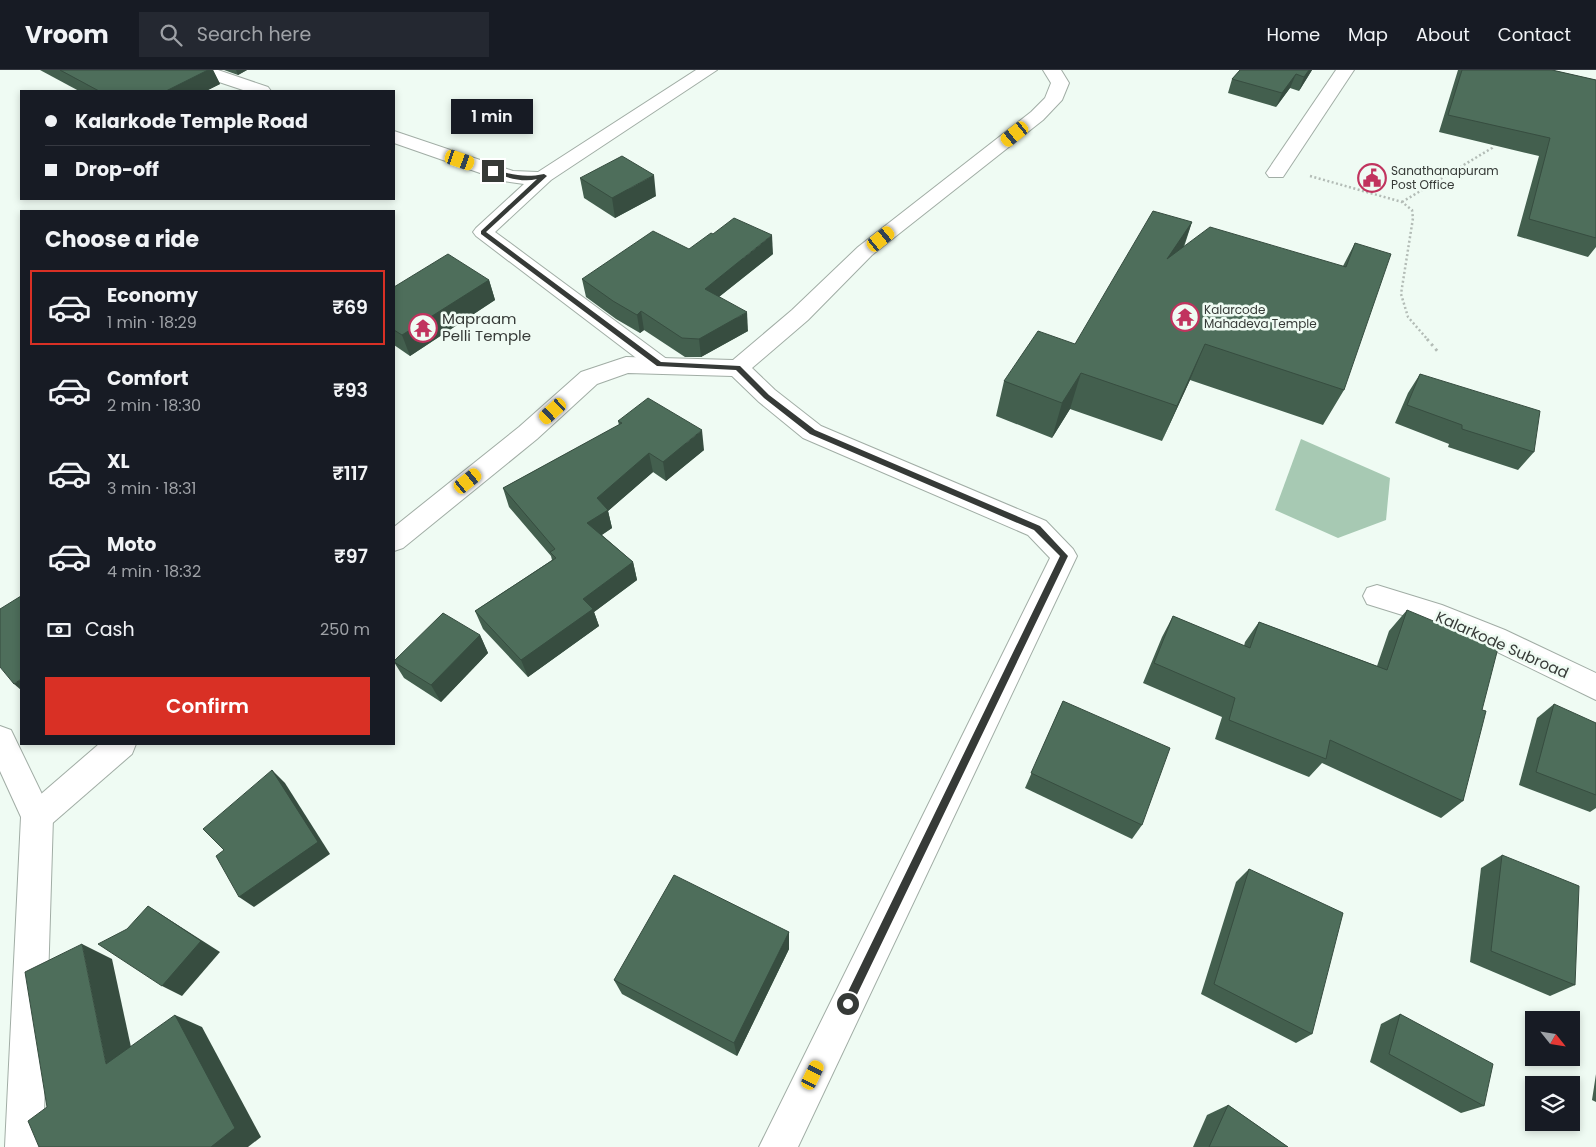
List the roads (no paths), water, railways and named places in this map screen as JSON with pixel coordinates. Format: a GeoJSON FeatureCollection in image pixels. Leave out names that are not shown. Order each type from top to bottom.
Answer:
{"type":"FeatureCollection","features":[{"type":"Feature","properties":{"kind":"main road"},"geometry":{"type":"LineString","coordinates":[[201,70],[259,90]]}},
{"type":"Feature","properties":{"kind":"main road"},"geometry":{"type":"LineString","coordinates":[[660,364],[483,232],[544,176],[708,70]]}},
{"type":"Feature","properties":{"kind":"main road"},"geometry":{"type":"LineString","coordinates":[[738,368],[800,315],[865,252],[1037,116],[1053,100],[1060,83],[1052,70]]}},
{"type":"Feature","properties":{"kind":"main road"},"geometry":{"type":"LineString","coordinates":[[1277,170],[1345,70]]}},
{"type":"Feature","properties":{"kind":"main road"},"geometry":{"type":"LineString","coordinates":[[395,137],[510,177],[530,179],[544,176]]}},
{"type":"Feature","properties":{"kind":"main road"},"geometry":{"type":"LineString","coordinates":[[395,540],[528,433],[589,378],[626,365],[660,364],[738,368],[767,396],[812,432],[1037,528],[1064,556],[778,1147]]}},
{"type":"Feature","properties":{"kind":"main road","name":"Kalarkode Subroad"},"geometry":{"type":"LineString","coordinates":[[1377,596],[1432,613],[1494,638],[1596,687]]}},
{"type":"Feature","properties":{"kind":"main road"},"geometry":{"type":"LineString","coordinates":[[0,739],[37,817],[24,1147]]}},
{"type":"Feature","properties":{"kind":"main road"},"geometry":{"type":"LineString","coordinates":[[37,817],[120,745]]}},
{"type":"Feature","properties":{"kind":"place","name":"Sanathanapuram Post Office"},"geometry":{"type":"Point","coordinates":[1372,178]}},
{"type":"Feature","properties":{"kind":"place","name":"Kalarcode Mahadeva Temple"},"geometry":{"type":"Point","coordinates":[1185,317]}},
{"type":"Feature","properties":{"kind":"place","name":"Mapraam Pelli Temple"},"geometry":{"type":"Point","coordinates":[423,328]}}]}
